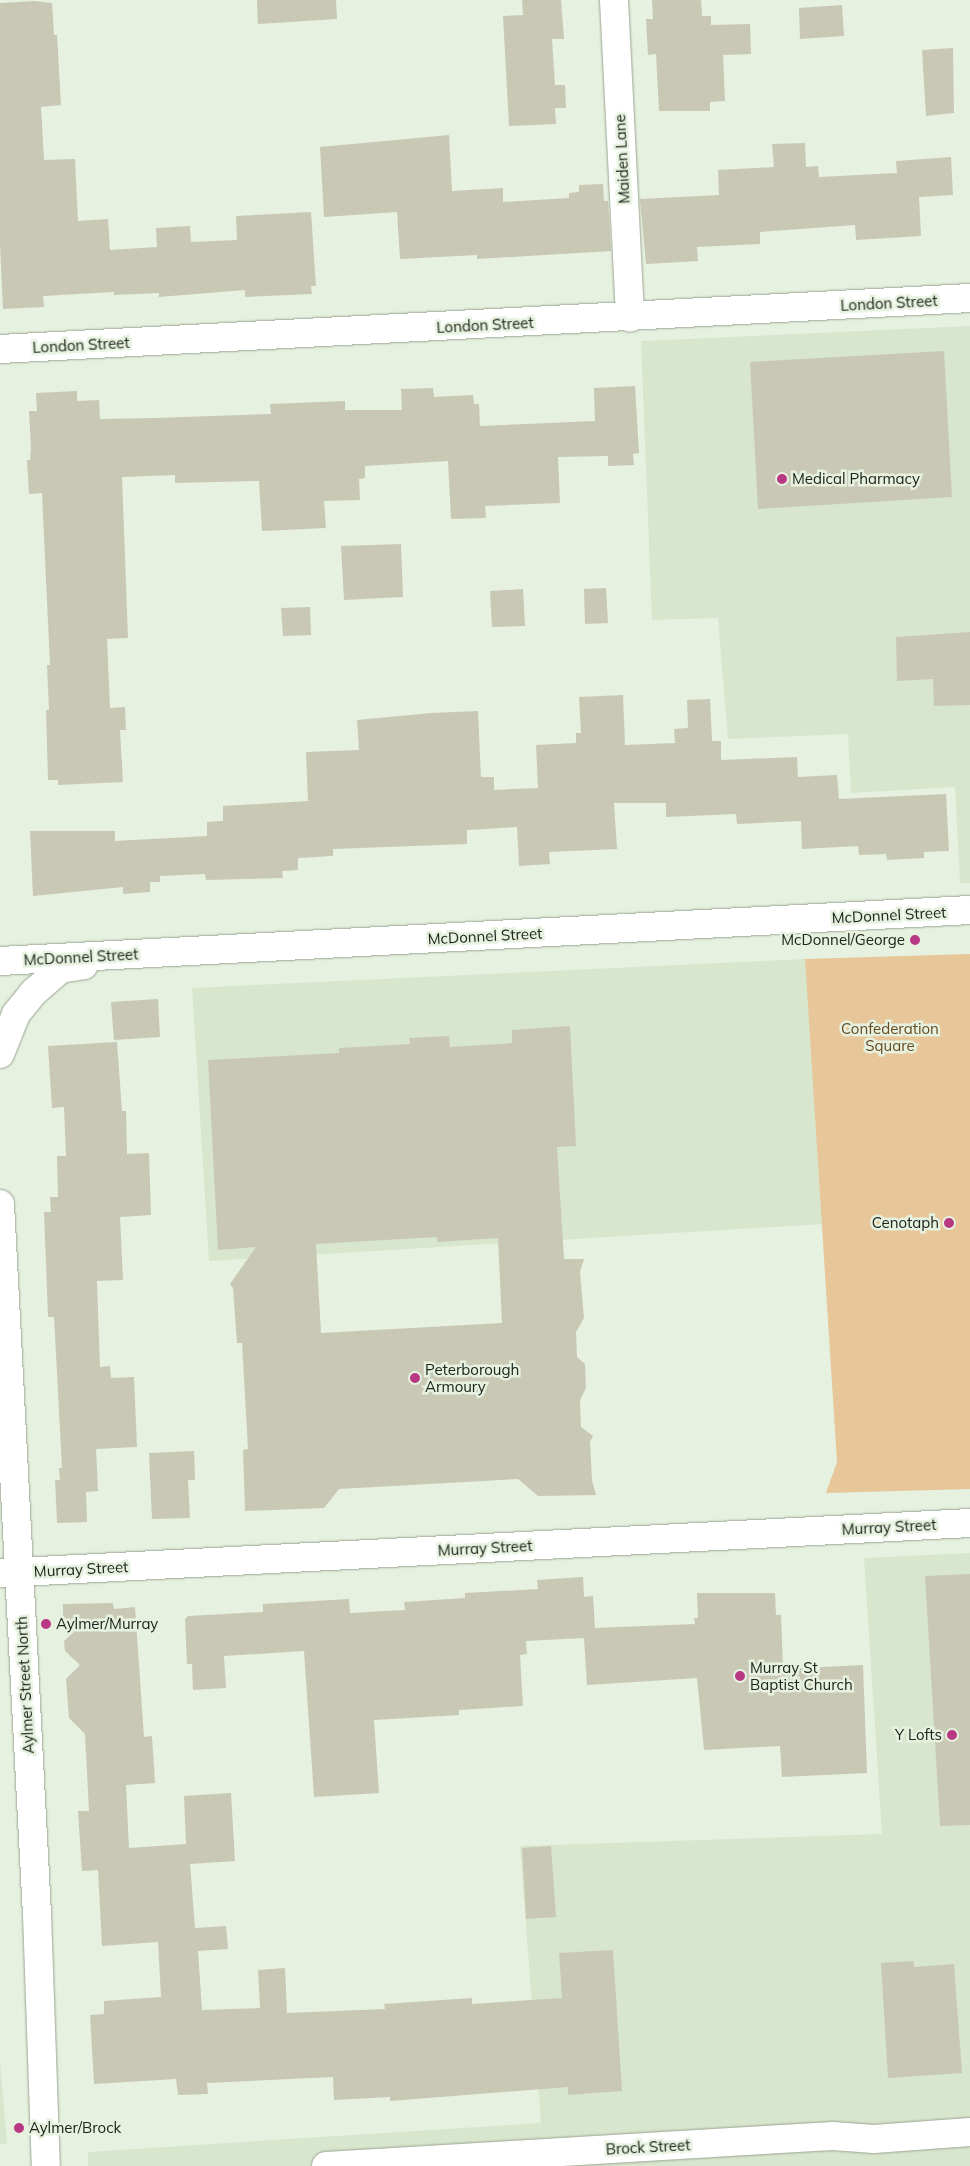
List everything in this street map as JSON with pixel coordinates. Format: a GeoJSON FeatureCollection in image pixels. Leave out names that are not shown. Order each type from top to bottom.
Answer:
{"type":"FeatureCollection","features":[{"type":"Feature","properties":{"kind":"street","name":"Maiden Lane"},"geometry":{"type":"LineString","coordinates":[[614,0],[630,318]]}},
{"type":"Feature","properties":{"kind":"street","name":"London Street"},"geometry":{"type":"LineString","coordinates":[[0,349],[630,318],[970,298]]}},
{"type":"Feature","properties":{"kind":"street","name":"McDonnel Street"},"geometry":{"type":"LineString","coordinates":[[0,960],[970,910]]}},
{"type":"Feature","properties":{"kind":"street"},"geometry":{"type":"LineString","coordinates":[[0,1054],[16,1014],[34,992],[60,969],[142,954]]}},
{"type":"Feature","properties":{"kind":"street","name":"Aylmer Street North"},"geometry":{"type":"LineString","coordinates":[[0,1204],[9,1572],[37,1914],[46,2166]]}},
{"type":"Feature","properties":{"kind":"street","name":"Murray Street"},"geometry":{"type":"LineString","coordinates":[[9,1572],[970,1523]]}},
{"type":"Feature","properties":{"kind":"street","name":"Brock Street"},"geometry":{"type":"LineString","coordinates":[[326,2166],[833,2136],[874,2139],[970,2132]]}},
{"type":"Feature","properties":{"kind":"shaded area"},"geometry":{"type":"Polygon","coordinates":[[[970,326],[970,883],[960,883],[955,787],[851,793],[848,734],[728,739],[718,618],[652,620],[641,341],[970,326]]]}},
{"type":"Feature","properties":{"kind":"shaded area"},"geometry":{"type":"Polygon","coordinates":[[[805,959],[823,1224],[209,1261],[192,988],[805,959]]]}},
{"type":"Feature","properties":{"kind":"shaded area"},"geometry":{"type":"Polygon","coordinates":[[[970,1553],[970,2166],[88,2166],[88,2152],[541,2123],[520,1846],[882,1834],[864,1558],[970,1553]]]}},
{"type":"Feature","properties":{"kind":"shaded area"},"geometry":{"type":"Polygon","coordinates":[[[0,2060],[7,2144],[0,2144],[0,2060]]]}},
{"type":"Feature","properties":{"kind":"green space","name":"Confederation Square"},"geometry":{"type":"Polygon","coordinates":[[[970,954],[970,1489],[826,1493],[837,1462],[805,959],[970,954]]]}},
{"type":"Feature","properties":{"kind":"building"},"geometry":{"type":"Polygon","coordinates":[[[257,0],[336,0],[337,19],[258,24],[257,0]]]}},
{"type":"Feature","properties":{"kind":"building"},"geometry":{"type":"Polygon","coordinates":[[[522,0],[561,0],[564,39],[552,39],[555,85],[565,85],[566,108],[555,108],[556,124],[509,126],[503,16],[523,15],[522,0]]]}},
{"type":"Feature","properties":{"kind":"building"},"geometry":{"type":"Polygon","coordinates":[[[652,0],[701,0],[702,16],[711,16],[711,25],[750,24],[751,54],[723,55],[725,101],[710,102],[710,111],[659,111],[656,54],[648,55],[646,19],[653,19],[652,0]]]}},
{"type":"Feature","properties":{"kind":"building"},"geometry":{"type":"Polygon","coordinates":[[[35,1],[52,3],[54,35],[57,35],[61,105],[41,107],[44,160],[75,159],[78,221],[108,219],[110,250],[157,247],[156,228],[190,226],[191,242],[237,240],[236,216],[311,212],[316,286],[311,286],[312,294],[245,297],[245,290],[159,297],[159,293],[114,295],[114,292],[43,296],[44,307],[3,309],[0,244],[0,3],[35,1]]]}},
{"type":"Feature","properties":{"kind":"building"},"geometry":{"type":"Polygon","coordinates":[[[842,5],[844,36],[800,39],[799,8],[842,5]]]}},
{"type":"Feature","properties":{"kind":"building"},"geometry":{"type":"Polygon","coordinates":[[[953,48],[954,113],[926,116],[922,50],[953,48]]]}},
{"type":"Feature","properties":{"kind":"building"},"geometry":{"type":"Polygon","coordinates":[[[449,135],[452,191],[503,188],[503,202],[569,198],[569,193],[579,192],[579,185],[603,184],[604,201],[608,201],[611,251],[477,259],[477,255],[400,259],[397,212],[324,217],[320,147],[449,135]]]}},
{"type":"Feature","properties":{"kind":"building"},"geometry":{"type":"Polygon","coordinates":[[[805,143],[806,167],[818,166],[819,177],[897,173],[896,161],[951,157],[953,195],[919,197],[921,236],[856,240],[855,225],[760,232],[760,244],[697,247],[698,261],[646,264],[640,199],[719,195],[718,170],[774,167],[772,144],[805,143]]]}},
{"type":"Feature","properties":{"kind":"building"},"geometry":{"type":"Polygon","coordinates":[[[944,351],[952,497],[758,509],[750,362],[944,351]]]}},
{"type":"Feature","properties":{"kind":"building"},"geometry":{"type":"Polygon","coordinates":[[[635,386],[639,453],[633,454],[634,465],[608,466],[608,456],[558,457],[560,503],[485,506],[486,518],[451,519],[448,461],[365,466],[365,478],[359,479],[360,500],[324,501],[326,528],[262,531],[259,481],[175,483],[175,475],[122,477],[128,638],[107,639],[110,708],[125,707],[126,730],[120,730],[123,782],[58,785],[58,780],[48,780],[46,710],[49,710],[47,665],[50,665],[42,493],[29,494],[27,460],[30,460],[31,449],[29,411],[37,411],[36,393],[77,391],[77,401],[99,400],[100,419],[271,414],[270,404],[345,401],[345,410],[402,410],[401,389],[433,388],[434,397],[473,395],[474,404],[479,404],[480,426],[595,421],[594,388],[635,386]]]}},
{"type":"Feature","properties":{"kind":"building"},"geometry":{"type":"Polygon","coordinates":[[[401,544],[403,597],[344,600],[341,546],[401,544]]]}},
{"type":"Feature","properties":{"kind":"building"},"geometry":{"type":"Polygon","coordinates":[[[606,588],[608,623],[585,624],[584,589],[606,588]]]}},
{"type":"Feature","properties":{"kind":"building"},"geometry":{"type":"Polygon","coordinates":[[[523,589],[525,626],[492,627],[490,591],[523,589]]]}},
{"type":"Feature","properties":{"kind":"building"},"geometry":{"type":"Polygon","coordinates":[[[310,607],[311,635],[283,636],[281,608],[310,607]]]}},
{"type":"Feature","properties":{"kind":"building"},"geometry":{"type":"Polygon","coordinates":[[[970,632],[970,705],[934,706],[933,679],[897,681],[896,637],[970,632]]]}},
{"type":"Feature","properties":{"kind":"building"},"geometry":{"type":"Polygon","coordinates":[[[623,695],[625,745],[675,743],[674,729],[688,728],[687,700],[710,699],[712,741],[721,741],[721,760],[797,757],[798,777],[837,775],[839,799],[946,794],[949,851],[924,852],[924,858],[887,860],[886,854],[859,855],[858,846],[802,849],[801,821],[737,824],[736,814],[666,817],[666,803],[614,803],[617,849],[549,852],[550,864],[519,866],[517,827],[467,830],[467,844],[333,849],[333,856],[298,858],[298,870],[282,871],[283,878],[206,880],[205,874],[160,876],[160,882],[150,882],[150,892],[123,894],[123,887],[33,896],[30,831],[115,831],[115,841],[207,836],[207,822],[223,821],[223,806],[308,801],[306,752],[359,750],[357,720],[431,713],[478,711],[481,777],[494,777],[494,790],[538,788],[536,745],[576,743],[576,733],[581,733],[579,697],[623,695]]]}},
{"type":"Feature","properties":{"kind":"building"},"geometry":{"type":"Polygon","coordinates":[[[158,999],[160,1037],[114,1040],[111,1002],[158,999]]]}},
{"type":"Feature","properties":{"kind":"building"},"geometry":{"type":"Polygon","coordinates":[[[570,1026],[576,1146],[557,1147],[564,1259],[584,1259],[580,1272],[584,1318],[576,1332],[577,1357],[585,1364],[586,1388],[580,1400],[581,1427],[593,1436],[590,1442],[592,1480],[596,1495],[538,1496],[518,1479],[339,1489],[324,1508],[245,1511],[243,1450],[248,1449],[242,1343],[237,1343],[233,1288],[230,1284],[256,1247],[218,1250],[208,1060],[339,1053],[339,1048],[410,1044],[409,1038],[449,1036],[450,1047],[512,1043],[512,1030],[570,1026]],[[437,1237],[316,1244],[321,1333],[502,1323],[498,1238],[437,1242],[437,1237]]]}},
{"type":"Feature","properties":{"kind":"building"},"geometry":{"type":"Polygon","coordinates":[[[117,1042],[122,1111],[126,1111],[127,1154],[149,1153],[151,1215],[120,1217],[123,1280],[97,1281],[100,1367],[110,1366],[111,1378],[134,1377],[137,1447],[96,1449],[98,1491],[86,1492],[87,1522],[57,1523],[55,1480],[60,1480],[59,1468],[62,1468],[54,1317],[48,1317],[44,1212],[51,1212],[50,1197],[58,1197],[57,1156],[66,1156],[64,1107],[52,1108],[48,1046],[117,1042]]]}},
{"type":"Feature","properties":{"kind":"building"},"geometry":{"type":"Polygon","coordinates":[[[194,1451],[195,1480],[188,1480],[190,1518],[152,1519],[149,1453],[194,1451]]]}},
{"type":"Feature","properties":{"kind":"building","name":"Y Lofts"},"geometry":{"type":"Polygon","coordinates":[[[970,1574],[970,1825],[940,1826],[925,1576],[970,1574]]]}},
{"type":"Feature","properties":{"kind":"building"},"geometry":{"type":"Polygon","coordinates":[[[583,1577],[584,1597],[593,1596],[595,1628],[695,1624],[694,1618],[698,1618],[697,1593],[775,1593],[776,1615],[781,1615],[783,1669],[863,1665],[867,1773],[782,1777],[780,1746],[704,1750],[697,1678],[587,1685],[584,1638],[526,1641],[527,1654],[520,1655],[523,1706],[459,1710],[459,1715],[374,1720],[379,1793],[314,1797],[304,1651],[224,1656],[226,1688],[193,1690],[192,1664],[187,1664],[185,1619],[188,1616],[263,1612],[263,1604],[349,1599],[350,1613],[405,1610],[404,1602],[465,1598],[465,1593],[538,1589],[537,1580],[583,1577]]]}},
{"type":"Feature","properties":{"kind":"building"},"geometry":{"type":"Polygon","coordinates":[[[113,1603],[114,1609],[135,1607],[144,1737],[152,1736],[155,1783],[126,1785],[129,1848],[186,1844],[184,1796],[231,1793],[235,1861],[190,1864],[195,1928],[226,1926],[228,1949],[198,1951],[202,2010],[260,2008],[258,1970],[285,1968],[287,2013],[385,2009],[384,2004],[472,1998],[472,2004],[562,1998],[559,1953],[613,1950],[622,2091],[568,2095],[568,2087],[390,2101],[390,2097],[334,2100],[333,2077],[207,2083],[208,2094],[178,2095],[176,2079],[94,2084],[90,2015],[104,2014],[104,2001],[161,1997],[158,1942],[102,1946],[98,1870],[82,1871],[78,1811],[89,1811],[85,1734],[69,1718],[66,1679],[80,1665],[65,1651],[64,1641],[74,1632],[63,1621],[63,1604],[113,1603]]]}},
{"type":"Feature","properties":{"kind":"building"},"geometry":{"type":"Polygon","coordinates":[[[551,1846],[556,1917],[526,1919],[522,1848],[551,1846]]]}},
{"type":"Feature","properties":{"kind":"building"},"geometry":{"type":"Polygon","coordinates":[[[914,1961],[914,1967],[954,1964],[962,2073],[888,2078],[881,1963],[914,1961]]]}},
{"type":"Feature","properties":{"kind":"place","name":"Medical Pharmacy"},"geometry":{"type":"Point","coordinates":[782,479]}},
{"type":"Feature","properties":{"kind":"place","name":"McDonnel/George"},"geometry":{"type":"Point","coordinates":[915,940]}},
{"type":"Feature","properties":{"kind":"place","name":"Cenotaph"},"geometry":{"type":"Point","coordinates":[949,1223]}},
{"type":"Feature","properties":{"kind":"place","name":"Peterborough Armoury"},"geometry":{"type":"Point","coordinates":[415,1378]}},
{"type":"Feature","properties":{"kind":"place","name":"Aylmer/Murray"},"geometry":{"type":"Point","coordinates":[46,1624]}},
{"type":"Feature","properties":{"kind":"place","name":"Murray St Baptist Church"},"geometry":{"type":"Point","coordinates":[740,1676]}},
{"type":"Feature","properties":{"kind":"place","name":"Y Lofts"},"geometry":{"type":"Point","coordinates":[952,1735]}},
{"type":"Feature","properties":{"kind":"place","name":"Aylmer/Brock"},"geometry":{"type":"Point","coordinates":[19,2128]}}]}
